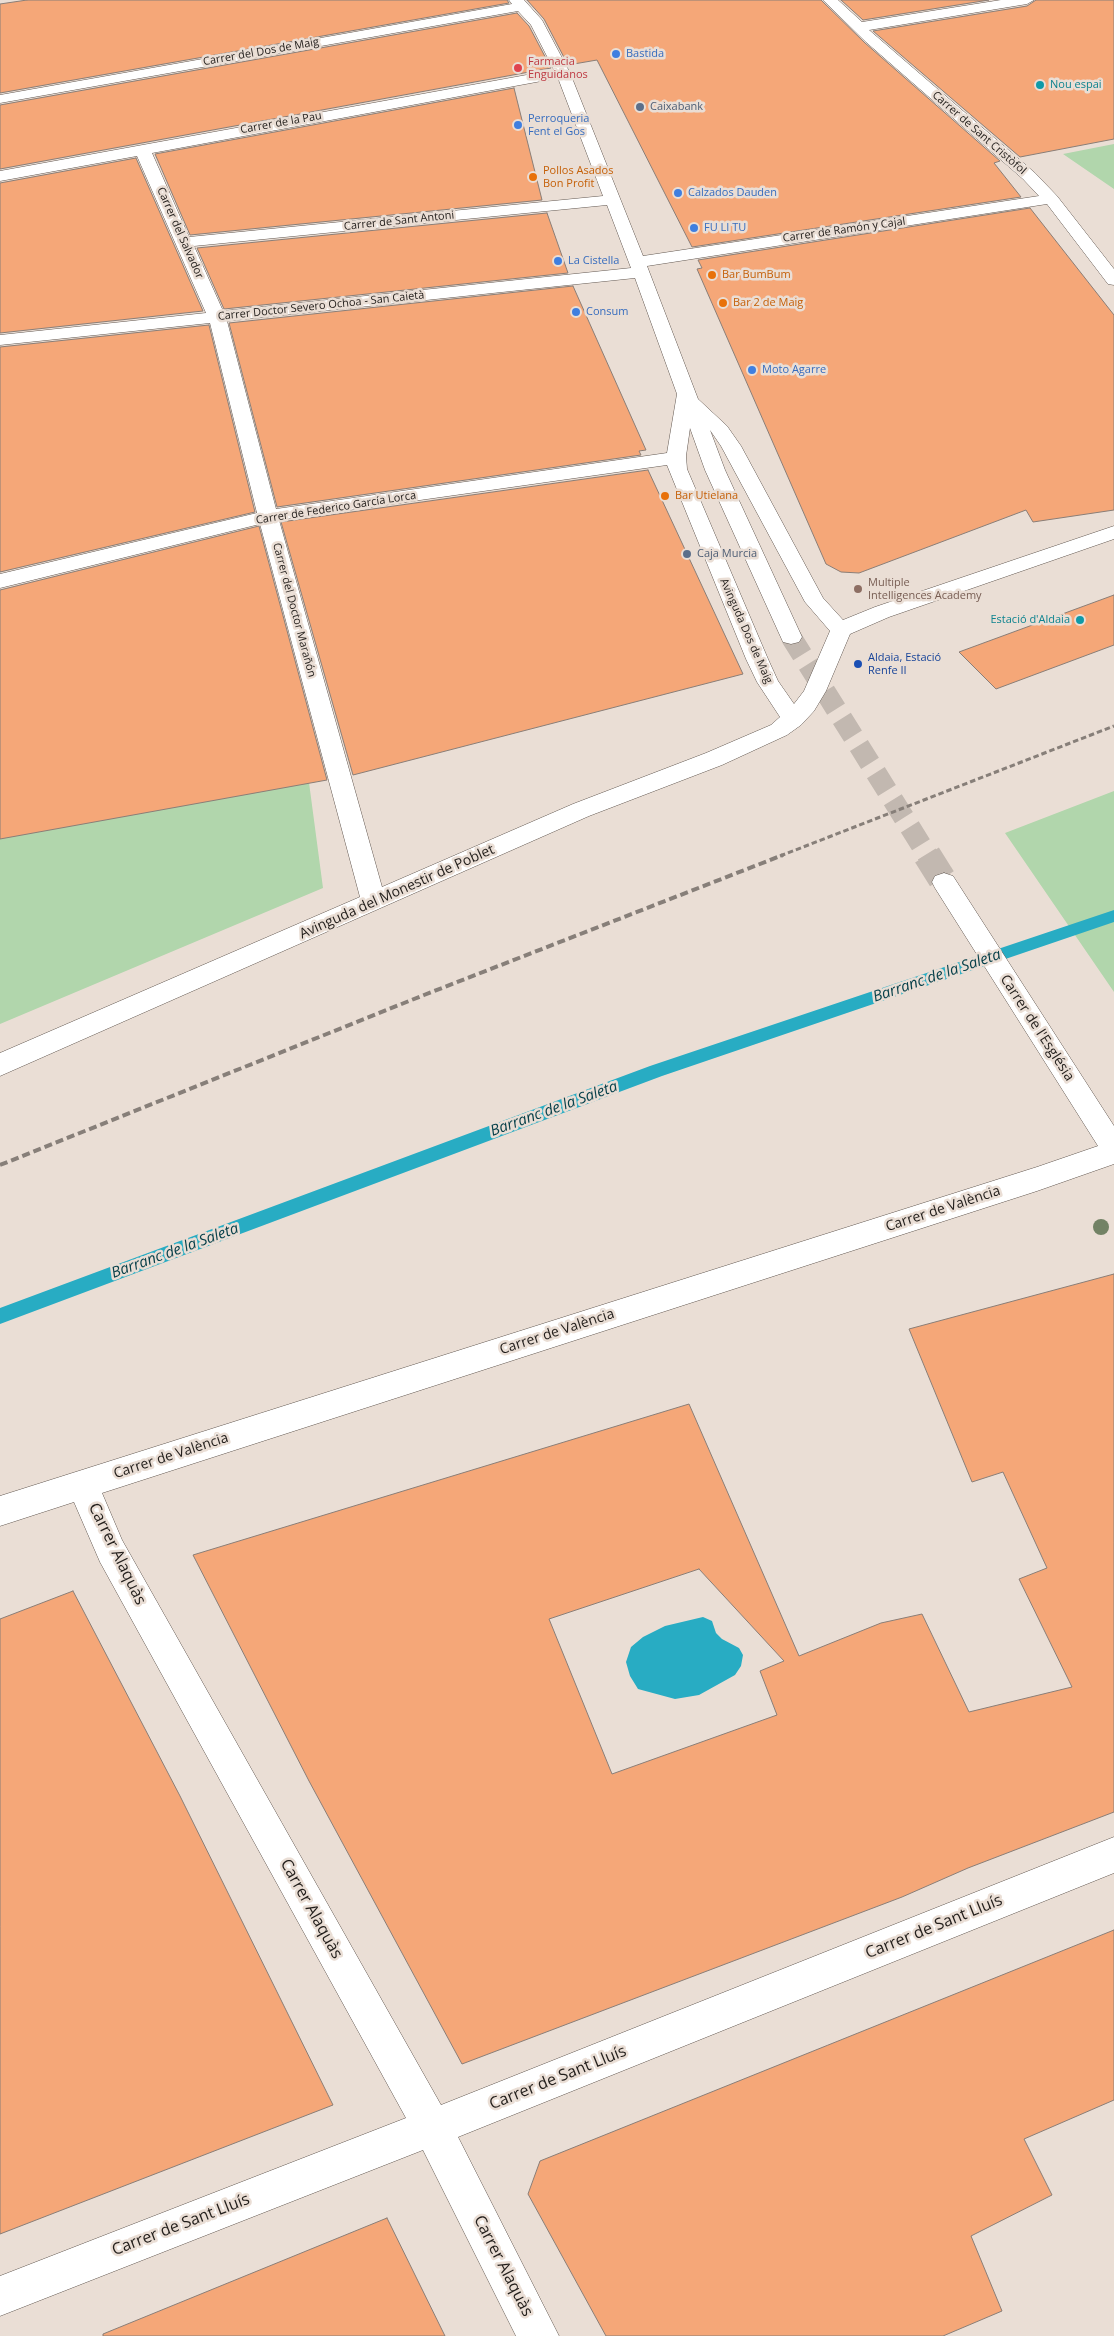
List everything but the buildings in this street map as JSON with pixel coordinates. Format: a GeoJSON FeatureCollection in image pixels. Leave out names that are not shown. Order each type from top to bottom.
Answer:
{"type":"FeatureCollection","features":[{"type":"Feature","properties":{"kind":"street","name":"Carrer de Sant Cristòfol"},"geometry":{"type":"LineString","coordinates":[[830,0],[1029,176],[1051,199],[1114,280]]}},
{"type":"Feature","properties":{"kind":"street"},"geometry":{"type":"LineString","coordinates":[[859,27],[1027,0]]}},
{"type":"Feature","properties":{"kind":"street","name":"Avinguda Dos de Maig"},"geometry":{"type":"LineString","coordinates":[[519,3],[537,23],[563,73],[639,267],[715,470],[791,637]]}},
{"type":"Feature","properties":{"kind":"street","name":"Carrer del Dos de Maig"},"geometry":{"type":"LineString","coordinates":[[0,99],[519,3]]}},
{"type":"Feature","properties":{"kind":"street","name":"Carrer de la Pau"},"geometry":{"type":"LineString","coordinates":[[0,176],[563,73]]}},
{"type":"Feature","properties":{"kind":"street","name":"Carrer del Salvador"},"geometry":{"type":"LineString","coordinates":[[142,149],[217,317]]}},
{"type":"Feature","properties":{"kind":"street","name":"Carrer de Ramón y Cajal"},"geometry":{"type":"LineString","coordinates":[[639,267],[1051,199]]}},
{"type":"Feature","properties":{"kind":"street","name":"Carrer de Sant Antoni"},"geometry":{"type":"LineString","coordinates":[[185,242],[612,200]]}},
{"type":"Feature","properties":{"kind":"street","name":"Carrer Doctor Severo Ochoa - San Caietà"},"geometry":{"type":"LineString","coordinates":[[0,340],[217,317],[639,267]]}},
{"type":"Feature","properties":{"kind":"street","name":"Carrer del Doctor Marañón"},"geometry":{"type":"LineString","coordinates":[[217,317],[268,516],[374,902]]}},
{"type":"Feature","properties":{"kind":"street","name":"Avinguda Dos de Maig"},"geometry":{"type":"LineString","coordinates":[[686,396],[676,456],[677,469],[757,659],[768,682],[793,720]]}},
{"type":"Feature","properties":{"kind":"street","name":"Avinguda Dos de Maig"},"geometry":{"type":"LineString","coordinates":[[686,396],[720,430],[732,446],[815,602],[841,630]]}},
{"type":"Feature","properties":{"kind":"street","name":"Carrer de Federico García Lorca"},"geometry":{"type":"LineString","coordinates":[[0,581],[268,516],[664,460],[676,456]]}},
{"type":"Feature","properties":{"kind":"street"},"geometry":{"type":"LineString","coordinates":[[841,630],[854,623],[897,607],[1114,532]]}},
{"type":"Feature","properties":{"kind":"street","name":"Avinguda del Monestir de Poblet"},"geometry":{"type":"LineString","coordinates":[[0,1065],[581,810],[714,759],[779,730],[793,720],[806,706],[815,691],[841,630]]}},
{"type":"Feature","properties":{"kind":"street","name":"Carrer de l'Església"},"geometry":{"type":"LineString","coordinates":[[944,882],[1114,1150]]}},
{"type":"Feature","properties":{"kind":"street","name":"Carrer de València"},"geometry":{"type":"LineString","coordinates":[[0,1511],[1018,1185],[1114,1150]]}},
{"type":"Feature","properties":{"kind":"street","name":"Carrer Alaquàs"},"geometry":{"type":"LineString","coordinates":[[82,1484],[111,1551],[466,2191],[538,2336]]}},
{"type":"Feature","properties":{"kind":"street","name":"Carrer de Sant Lluís"},"geometry":{"type":"LineString","coordinates":[[0,2296],[431,2128],[1114,1855]]}},
{"type":"Feature","properties":{"kind":"green space"},"geometry":{"type":"Polygon","coordinates":[[[1114,144],[1114,189],[1063,154],[1114,144]]]}},
{"type":"Feature","properties":{"kind":"green space"},"geometry":{"type":"Polygon","coordinates":[[[308,775],[323,888],[0,1024],[0,830],[308,775]]]}},
{"type":"Feature","properties":{"kind":"green space"},"geometry":{"type":"Polygon","coordinates":[[[1114,791],[1114,992],[1005,833],[1114,791]]]}},
{"type":"Feature","properties":{"kind":"water"},"geometry":{"type":"Polygon","coordinates":[[[703,1617],[712,1621],[716,1633],[722,1639],[739,1648],[743,1655],[741,1666],[735,1675],[699,1695],[675,1699],[638,1689],[630,1676],[626,1662],[631,1647],[643,1637],[665,1626],[703,1617]]]}},
{"type":"Feature","properties":{"kind":"waterway","name":"Barranc de la Saleta"},"geometry":{"type":"LineString","coordinates":[[0,1316],[656,1071],[1114,916]]}},
{"type":"Feature","properties":{"kind":"tunnel"},"geometry":{"type":"LineString","coordinates":[[791,637],[928,856]]}},
{"type":"Feature","properties":{"kind":"tunnel"},"geometry":{"type":"LineString","coordinates":[[927,855],[944,882]]}},
{"type":"Feature","properties":{"kind":"railway"},"geometry":{"type":"LineString","coordinates":[[780,856],[1114,726]]}},
{"type":"Feature","properties":{"kind":"railway"},"geometry":{"type":"LineString","coordinates":[[0,1165],[424,995],[783,855]]}},
{"type":"Feature","properties":{"kind":"place","name":"Bastida"},"geometry":{"type":"Point","coordinates":[616,54]}},
{"type":"Feature","properties":{"kind":"place","name":"Farmacia Enguidanos"},"geometry":{"type":"Point","coordinates":[518,68]}},
{"type":"Feature","properties":{"kind":"place","name":"Nou espai"},"geometry":{"type":"Point","coordinates":[1040,85]}},
{"type":"Feature","properties":{"kind":"place","name":"Caixabank"},"geometry":{"type":"Point","coordinates":[640,107]}},
{"type":"Feature","properties":{"kind":"place","name":"Perroqueria Fent el Gos"},"geometry":{"type":"Point","coordinates":[518,125]}},
{"type":"Feature","properties":{"kind":"place","name":"Pollos Asados Bon Profit"},"geometry":{"type":"Point","coordinates":[533,177]}},
{"type":"Feature","properties":{"kind":"place","name":"Calzados Dauden"},"geometry":{"type":"Point","coordinates":[678,193]}},
{"type":"Feature","properties":{"kind":"place","name":"FU LI TU"},"geometry":{"type":"Point","coordinates":[694,228]}},
{"type":"Feature","properties":{"kind":"place","name":"La Cistella"},"geometry":{"type":"Point","coordinates":[558,261]}},
{"type":"Feature","properties":{"kind":"place","name":"Bar BumBum"},"geometry":{"type":"Point","coordinates":[712,275]}},
{"type":"Feature","properties":{"kind":"place","name":"Bar 2 de Maig"},"geometry":{"type":"Point","coordinates":[723,303]}},
{"type":"Feature","properties":{"kind":"place","name":"Consum"},"geometry":{"type":"Point","coordinates":[576,312]}},
{"type":"Feature","properties":{"kind":"place","name":"Moto Agarre"},"geometry":{"type":"Point","coordinates":[752,370]}},
{"type":"Feature","properties":{"kind":"place","name":"Bar Utielana"},"geometry":{"type":"Point","coordinates":[665,496]}},
{"type":"Feature","properties":{"kind":"place","name":"Caja Murcia"},"geometry":{"type":"Point","coordinates":[687,554]}},
{"type":"Feature","properties":{"kind":"place","name":"Multiple Intelligences Academy"},"geometry":{"type":"Point","coordinates":[858,589]}},
{"type":"Feature","properties":{"kind":"place","name":"Estació d'Aldaia"},"geometry":{"type":"Point","coordinates":[1080,620]}},
{"type":"Feature","properties":{"kind":"place","name":"Aldaia, Estació Renfe II"},"geometry":{"type":"Point","coordinates":[858,664]}}]}
